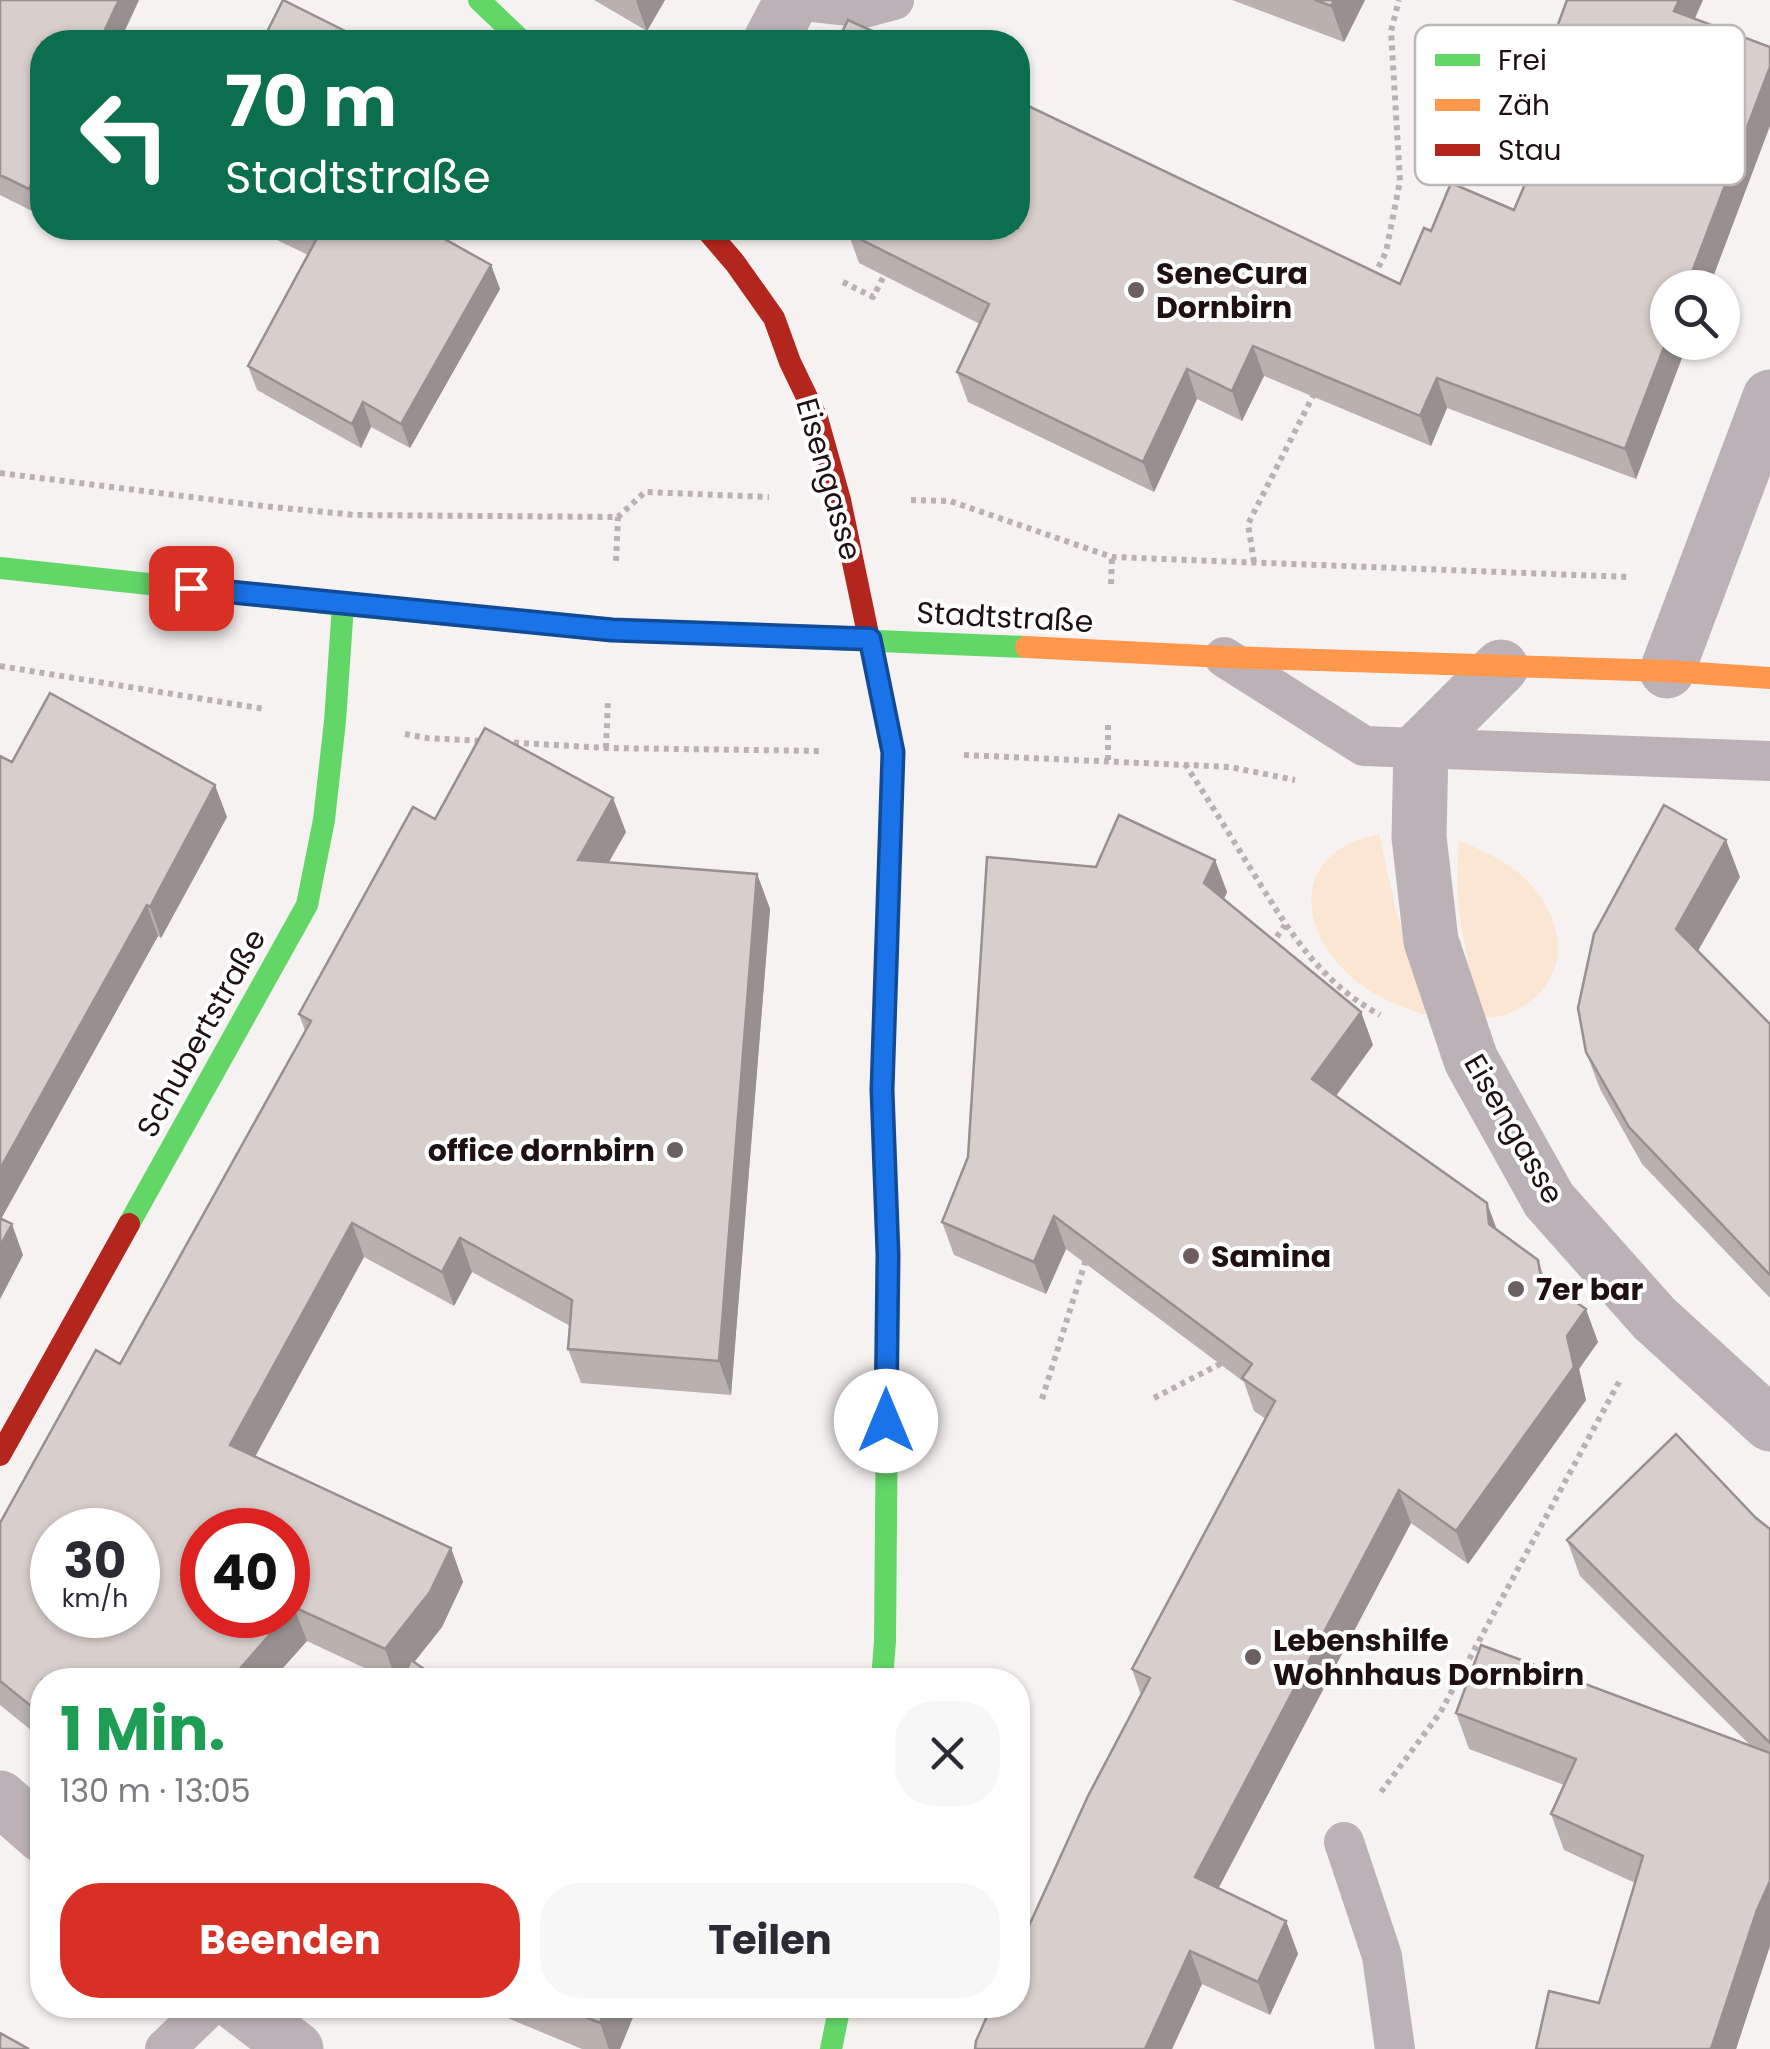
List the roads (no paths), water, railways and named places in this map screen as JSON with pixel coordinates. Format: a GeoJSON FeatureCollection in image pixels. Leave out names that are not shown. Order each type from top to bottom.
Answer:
{"type":"FeatureCollection","features":[{"type":"Feature","properties":{"kind":"main road"},"geometry":{"type":"LineString","coordinates":[[479,0],[510,30]]}},
{"type":"Feature","properties":{"kind":"main road","name":"Eisengasse"},"geometry":{"type":"LineString","coordinates":[[715,240],[774,318],[817,418],[840,500],[893,752],[882,1090],[888,1255],[883,1668]]}},
{"type":"Feature","properties":{"kind":"main road","name":"Stadtstraße"},"geometry":{"type":"LineString","coordinates":[[0,568],[612,630],[1224,657],[1667,670],[1770,678]]}},
{"type":"Feature","properties":{"kind":"main road","name":"Schubertstraße"},"geometry":{"type":"LineString","coordinates":[[0,1455],[307,905],[324,820],[344,605]]}},
{"type":"Feature","properties":{"kind":"main road"},"geometry":{"type":"LineString","coordinates":[[831,2049],[837,2018]]}},
{"type":"Feature","properties":{"kind":"street"},"geometry":{"type":"LineString","coordinates":[[777,30],[793,0]]}},
{"type":"Feature","properties":{"kind":"street"},"geometry":{"type":"LineString","coordinates":[[1667,670],[1770,396]]}},
{"type":"Feature","properties":{"kind":"street"},"geometry":{"type":"LineString","coordinates":[[1421,747],[1501,667]]}},
{"type":"Feature","properties":{"kind":"street","name":"Eisengasse"},"geometry":{"type":"LineString","coordinates":[[1421,747],[1419,837],[1431,942],[1471,1060],[1549,1200],[1654,1318],[1770,1424]]}},
{"type":"Feature","properties":{"kind":"street"},"geometry":{"type":"LineString","coordinates":[[0,1798],[30,1825]]}},
{"type":"Feature","properties":{"kind":"street"},"geometry":{"type":"LineString","coordinates":[[255,2018],[296,2049]]}},
{"type":"Feature","properties":{"kind":"lane"},"geometry":{"type":"LineString","coordinates":[[793,0],[864,8],[894,0]]}},
{"type":"Feature","properties":{"kind":"lane"},"geometry":{"type":"LineString","coordinates":[[1224,657],[1364,746],[1770,760]]}},
{"type":"Feature","properties":{"kind":"lane"},"geometry":{"type":"LineString","coordinates":[[1344,1842],[1382,1956],[1395,2049]]}},
{"type":"Feature","properties":{"kind":"lane"},"geometry":{"type":"LineString","coordinates":[[165,2049],[197,2018]]}},
{"type":"Feature","properties":{"kind":"place","name":"SeneCura Dornbirn"},"geometry":{"type":"Point","coordinates":[1136,290]}},
{"type":"Feature","properties":{"kind":"place","name":"office dornbirn"},"geometry":{"type":"Point","coordinates":[675,1150]}},
{"type":"Feature","properties":{"kind":"place","name":"Samina"},"geometry":{"type":"Point","coordinates":[1191,1256]}},
{"type":"Feature","properties":{"kind":"place","name":"7er bar"},"geometry":{"type":"Point","coordinates":[1516,1289]}},
{"type":"Feature","properties":{"kind":"place","name":"Lebenshilfe Wohnhaus Dornbirn"},"geometry":{"type":"Point","coordinates":[1253,1657]}}]}
